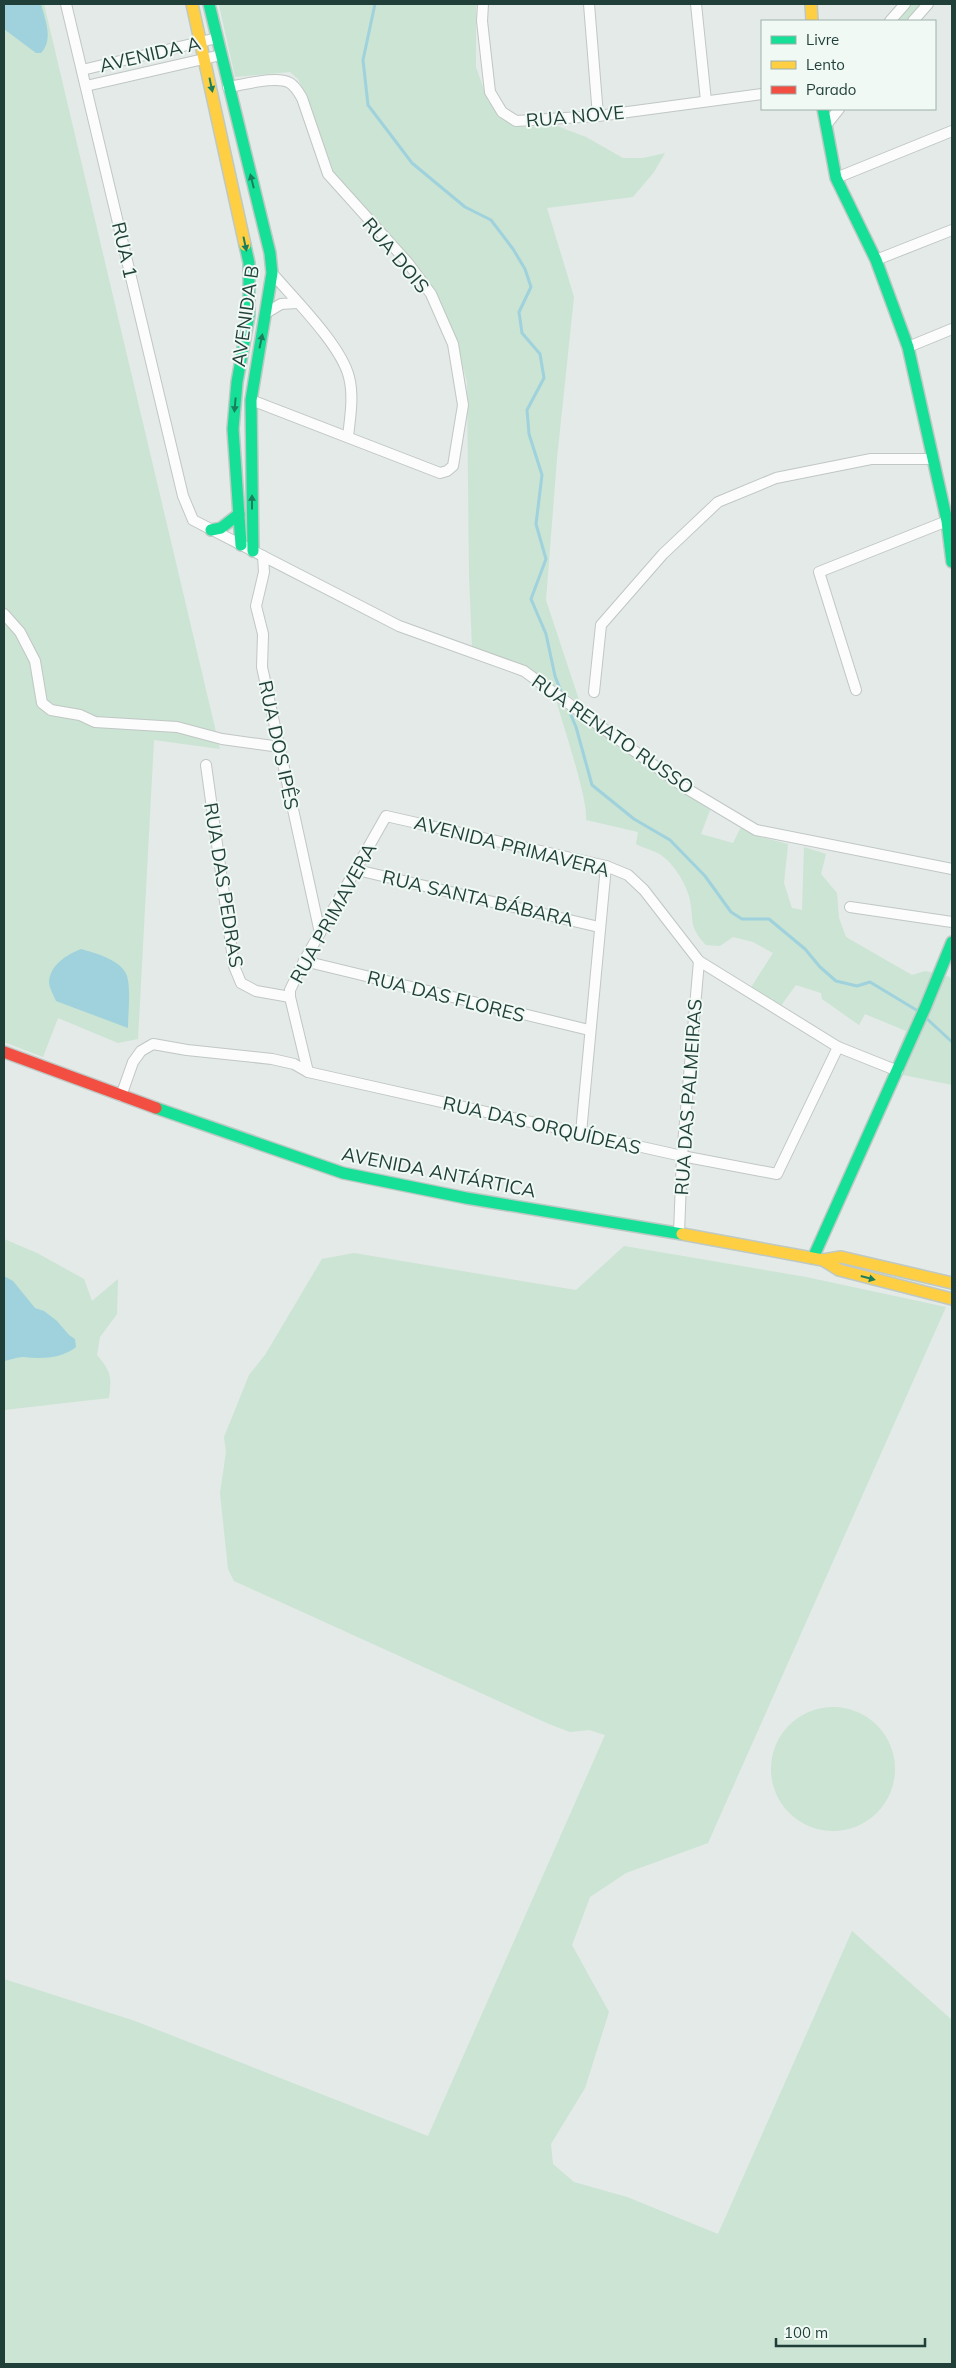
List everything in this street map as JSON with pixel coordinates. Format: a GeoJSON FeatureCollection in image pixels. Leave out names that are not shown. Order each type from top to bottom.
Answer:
{"type":"FeatureCollection","features":[{"type":"Feature","properties":{"kind":"main road","name":"AVENIDA B"},"geometry":{"type":"LineString","coordinates":[[192,4],[249,263],[249,315],[237,382],[233,429],[241,545]]}},
{"type":"Feature","properties":{"kind":"main road","name":"AVENIDA B"},"geometry":{"type":"LineString","coordinates":[[209,4],[270,253],[272,272],[251,400],[258,554]]}},
{"type":"Feature","properties":{"kind":"main road"},"geometry":{"type":"LineString","coordinates":[[811,4],[812,20]]}},
{"type":"Feature","properties":{"kind":"main road"},"geometry":{"type":"LineString","coordinates":[[822,110],[827,124],[829,149],[836,178],[876,260],[908,347],[947,521],[952,562]]}},
{"type":"Feature","properties":{"kind":"main road"},"geometry":{"type":"LineString","coordinates":[[211,530],[221,528],[239,514]]}},
{"type":"Feature","properties":{"kind":"main road"},"geometry":{"type":"LineString","coordinates":[[818,1259],[925,1008],[949,960],[952,942]]}},
{"type":"Feature","properties":{"kind":"main road","name":"AVENIDA ANTÁRTICA"},"geometry":{"type":"LineString","coordinates":[[4,1052],[296,1158],[363,1178],[466,1198],[679,1233],[818,1259],[841,1257],[952,1283]]}},
{"type":"Feature","properties":{"kind":"main road","name":"AVENIDA ANTÁRTICA"},"geometry":{"type":"LineString","coordinates":[[818,1259],[839,1270],[952,1299]]}},
{"type":"Feature","properties":{"kind":"street","name":"RUA 1"},"geometry":{"type":"LineString","coordinates":[[66,4],[183,496],[193,520],[258,554]]}},
{"type":"Feature","properties":{"kind":"street","name":"RUA NOVE"},"geometry":{"type":"LineString","coordinates":[[483,4],[482,21],[490,92],[502,112],[516,121],[598,116],[761,94]]}},
{"type":"Feature","properties":{"kind":"street"},"geometry":{"type":"LineString","coordinates":[[589,4],[598,116]]}},
{"type":"Feature","properties":{"kind":"street"},"geometry":{"type":"LineString","coordinates":[[696,4],[706,101]]}},
{"type":"Feature","properties":{"kind":"street"},"geometry":{"type":"LineString","coordinates":[[914,20],[928,4]]}},
{"type":"Feature","properties":{"kind":"street"},"geometry":{"type":"LineString","coordinates":[[891,20],[903,5]]}},
{"type":"Feature","properties":{"kind":"street","name":"AVENIDA A"},"geometry":{"type":"LineString","coordinates":[[82,70],[217,38]]}},
{"type":"Feature","properties":{"kind":"street","name":"AVENIDA A"},"geometry":{"type":"LineString","coordinates":[[86,86],[221,55]]}},
{"type":"Feature","properties":{"kind":"street","name":"RUA DOIS"},"geometry":{"type":"LineString","coordinates":[[228,87],[276,80],[289,82],[297,89],[302,98],[328,174],[408,263],[431,294],[452,344],[463,405],[453,466],[447,471],[440,473],[251,400]]}},
{"type":"Feature","properties":{"kind":"street"},"geometry":{"type":"LineString","coordinates":[[827,124],[838,110]]}},
{"type":"Feature","properties":{"kind":"street"},"geometry":{"type":"LineString","coordinates":[[836,178],[952,131]]}},
{"type":"Feature","properties":{"kind":"street"},"geometry":{"type":"LineString","coordinates":[[876,260],[952,230]]}},
{"type":"Feature","properties":{"kind":"street"},"geometry":{"type":"LineString","coordinates":[[272,272],[336,349],[349,376],[352,402],[348,438]]}},
{"type":"Feature","properties":{"kind":"street"},"geometry":{"type":"LineString","coordinates":[[266,313],[281,304],[297,303]]}},
{"type":"Feature","properties":{"kind":"street"},"geometry":{"type":"LineString","coordinates":[[908,347],[952,329]]}},
{"type":"Feature","properties":{"kind":"street"},"geometry":{"type":"LineString","coordinates":[[594,692],[601,626],[663,554],[718,502],[776,478],[871,459],[933,460]]}},
{"type":"Feature","properties":{"kind":"street"},"geometry":{"type":"LineString","coordinates":[[856,690],[819,572],[947,521]]}},
{"type":"Feature","properties":{"kind":"street","name":"RUA RENATO RUSSO"},"geometry":{"type":"LineString","coordinates":[[258,554],[399,626],[524,671],[684,787],[756,830],[952,869]]}},
{"type":"Feature","properties":{"kind":"street","name":"RUA DOS IPÊS"},"geometry":{"type":"LineString","coordinates":[[258,554],[264,572],[256,606],[263,634],[262,667],[320,933]]}},
{"type":"Feature","properties":{"kind":"street"},"geometry":{"type":"LineString","coordinates":[[4,614],[20,632],[36,661],[42,703],[51,710],[80,715],[95,722],[177,727],[222,739],[280,747]]}},
{"type":"Feature","properties":{"kind":"street","name":"RUA DAS PEDRAS"},"geometry":{"type":"LineString","coordinates":[[206,766],[234,966],[241,983],[256,991],[290,997]]}},
{"type":"Feature","properties":{"kind":"street","name":"RUA PRIMAVERA"},"geometry":{"type":"LineString","coordinates":[[308,1072],[290,997],[290,990],[386,816]]}},
{"type":"Feature","properties":{"kind":"street","name":"AVENIDA PRIMAVERA"},"geometry":{"type":"LineString","coordinates":[[386,816],[606,866],[628,875],[644,890],[699,961],[838,1047],[898,1071]]}},
{"type":"Feature","properties":{"kind":"street"},"geometry":{"type":"LineString","coordinates":[[581,1133],[589,1030],[606,866]]}},
{"type":"Feature","properties":{"kind":"street","name":"RUA SANTA BÁBARA"},"geometry":{"type":"LineString","coordinates":[[357,870],[599,927]]}},
{"type":"Feature","properties":{"kind":"street"},"geometry":{"type":"LineString","coordinates":[[850,907],[952,922]]}},
{"type":"Feature","properties":{"kind":"street","name":"RUA DAS PALMEIRAS"},"geometry":{"type":"LineString","coordinates":[[679,1233],[682,1156],[699,961]]}},
{"type":"Feature","properties":{"kind":"street","name":"RUA DAS FLORES"},"geometry":{"type":"LineString","coordinates":[[304,962],[589,1030]]}},
{"type":"Feature","properties":{"kind":"street","name":"RUA DAS ORQUÍDEAS"},"geometry":{"type":"LineString","coordinates":[[121,1096],[132,1062],[141,1051],[153,1044],[186,1050],[272,1059],[294,1064],[308,1072],[682,1156],[776,1174],[838,1047]]}},
{"type":"Feature","properties":{"kind":"green space"},"geometry":{"type":"Polygon","coordinates":[[[4,4],[44,4],[220,749],[154,740],[138,1039],[118,1043],[58,1018],[43,1057],[4,1042],[4,4]]]}},
{"type":"Feature","properties":{"kind":"green space"},"geometry":{"type":"Polygon","coordinates":[[[476,4],[476,67],[488,101],[510,124],[525,127],[557,126],[586,137],[623,158],[643,158],[665,153],[654,172],[633,197],[547,208],[574,297],[557,458],[546,600],[580,703],[530,669],[472,647],[469,575],[467,382],[453,331],[431,284],[334,173],[311,107],[298,79],[290,72],[235,77],[219,5],[476,4]]]}},
{"type":"Feature","properties":{"kind":"green space"},"geometry":{"type":"Polygon","coordinates":[[[909,4],[923,4],[909,20],[896,20],[909,4]]]}},
{"type":"Feature","properties":{"kind":"green space"},"geometry":{"type":"Polygon","coordinates":[[[557,703],[710,810],[701,834],[733,843],[741,827],[757,836],[788,844],[784,883],[792,908],[802,910],[804,847],[826,854],[821,874],[837,893],[839,918],[846,937],[912,975],[925,971],[950,977],[952,981],[952,1085],[889,1072],[906,1031],[865,1014],[859,1025],[822,999],[821,993],[796,985],[780,1007],[750,989],[773,953],[753,942],[733,937],[720,946],[706,945],[694,927],[691,904],[685,885],[670,863],[658,853],[636,844],[638,832],[586,820],[584,797],[557,703]]]}},
{"type":"Feature","properties":{"kind":"green space"},"geometry":{"type":"Polygon","coordinates":[[[4,1239],[37,1253],[84,1279],[92,1301],[118,1279],[117,1314],[100,1337],[97,1355],[108,1370],[109,1398],[4,1410],[4,1239]]]}},
{"type":"Feature","properties":{"kind":"green space"},"geometry":{"type":"Polygon","coordinates":[[[624,1246],[806,1277],[946,1307],[708,1843],[626,1873],[590,1897],[572,1945],[609,2012],[585,2088],[551,2144],[553,2164],[574,2182],[627,2197],[718,2234],[852,1931],[952,2020],[952,2364],[4,2364],[4,1979],[135,2021],[428,2136],[605,1735],[589,1730],[570,1732],[549,1724],[234,1581],[228,1569],[220,1493],[226,1452],[224,1437],[249,1375],[265,1355],[322,1259],[354,1253],[576,1290],[624,1246]]]}},
{"type":"Feature","properties":{"kind":"green space"},"geometry":{"type":"Polygon","coordinates":[[[833,1707],[857,1712],[868,1717],[877,1725],[885,1734],[890,1745],[895,1769],[890,1793],[885,1804],[877,1813],[868,1821],[857,1826],[833,1831],[809,1826],[798,1821],[789,1813],[781,1804],[776,1793],[771,1769],[776,1745],[781,1734],[789,1725],[798,1717],[809,1712],[833,1707]]]}},
{"type":"Feature","properties":{"kind":"water"},"geometry":{"type":"Polygon","coordinates":[[[6,4],[41,4],[48,36],[45,48],[41,53],[36,53],[4,29],[4,7],[6,4]]]}},
{"type":"Feature","properties":{"kind":"water"},"geometry":{"type":"Polygon","coordinates":[[[81,949],[114,961],[124,970],[129,988],[128,1028],[56,1001],[49,984],[52,971],[60,961],[81,949]]]}},
{"type":"Feature","properties":{"kind":"water"},"geometry":{"type":"Polygon","coordinates":[[[4,1276],[13,1281],[35,1308],[44,1311],[57,1321],[75,1339],[76,1347],[57,1356],[44,1358],[21,1357],[4,1361],[4,1276]]]}},
{"type":"Feature","properties":{"kind":"waterway"},"geometry":{"type":"LineString","coordinates":[[375,4],[363,60],[368,105],[412,163],[465,207],[491,220],[513,249],[525,269],[531,287],[519,312],[522,333],[540,354],[544,378],[527,410],[529,434],[542,475],[536,524],[546,559],[531,599],[546,634],[555,676],[562,694]]}},
{"type":"Feature","properties":{"kind":"waterway"},"geometry":{"type":"LineString","coordinates":[[567,706],[576,727],[592,785],[634,819],[670,840],[705,876],[731,912],[742,919],[769,919],[805,949],[820,967],[836,981],[857,986],[870,982],[918,1011]]}},
{"type":"Feature","properties":{"kind":"waterway"},"geometry":{"type":"LineString","coordinates":[[925,1017],[952,1042]]}},
{"type":"Feature","properties":{"kind":"traffic: fast"},"geometry":{"type":"LineString","coordinates":[[209,4],[270,253],[272,273],[251,400],[253,551]]}},
{"type":"Feature","properties":{"kind":"traffic: fast"},"geometry":{"type":"LineString","coordinates":[[823,110],[836,178],[876,260],[908,347],[947,521],[952,562]]}},
{"type":"Feature","properties":{"kind":"traffic: fast"},"geometry":{"type":"LineString","coordinates":[[241,545],[233,429],[237,382],[249,315],[249,263],[245,245]]}},
{"type":"Feature","properties":{"kind":"traffic: fast"},"geometry":{"type":"LineString","coordinates":[[211,530],[221,528],[239,514]]}},
{"type":"Feature","properties":{"kind":"traffic: fast"},"geometry":{"type":"LineString","coordinates":[[813,1258],[925,1008],[952,942]]}},
{"type":"Feature","properties":{"kind":"traffic: fast"},"geometry":{"type":"LineString","coordinates":[[156,1108],[343,1173],[466,1198],[682,1234]]}},
{"type":"Feature","properties":{"kind":"traffic: slow"},"geometry":{"type":"LineString","coordinates":[[192,4],[245,245]]}},
{"type":"Feature","properties":{"kind":"traffic: slow"},"geometry":{"type":"LineString","coordinates":[[811,4],[812,20]]}},
{"type":"Feature","properties":{"kind":"traffic: slow"},"geometry":{"type":"LineString","coordinates":[[682,1234],[823,1260],[841,1257],[952,1283]]}},
{"type":"Feature","properties":{"kind":"traffic: slow"},"geometry":{"type":"LineString","coordinates":[[823,1260],[839,1270],[952,1299]]}},
{"type":"Feature","properties":{"kind":"traffic: jam"},"geometry":{"type":"LineString","coordinates":[[4,1052],[156,1108]]}}]}
